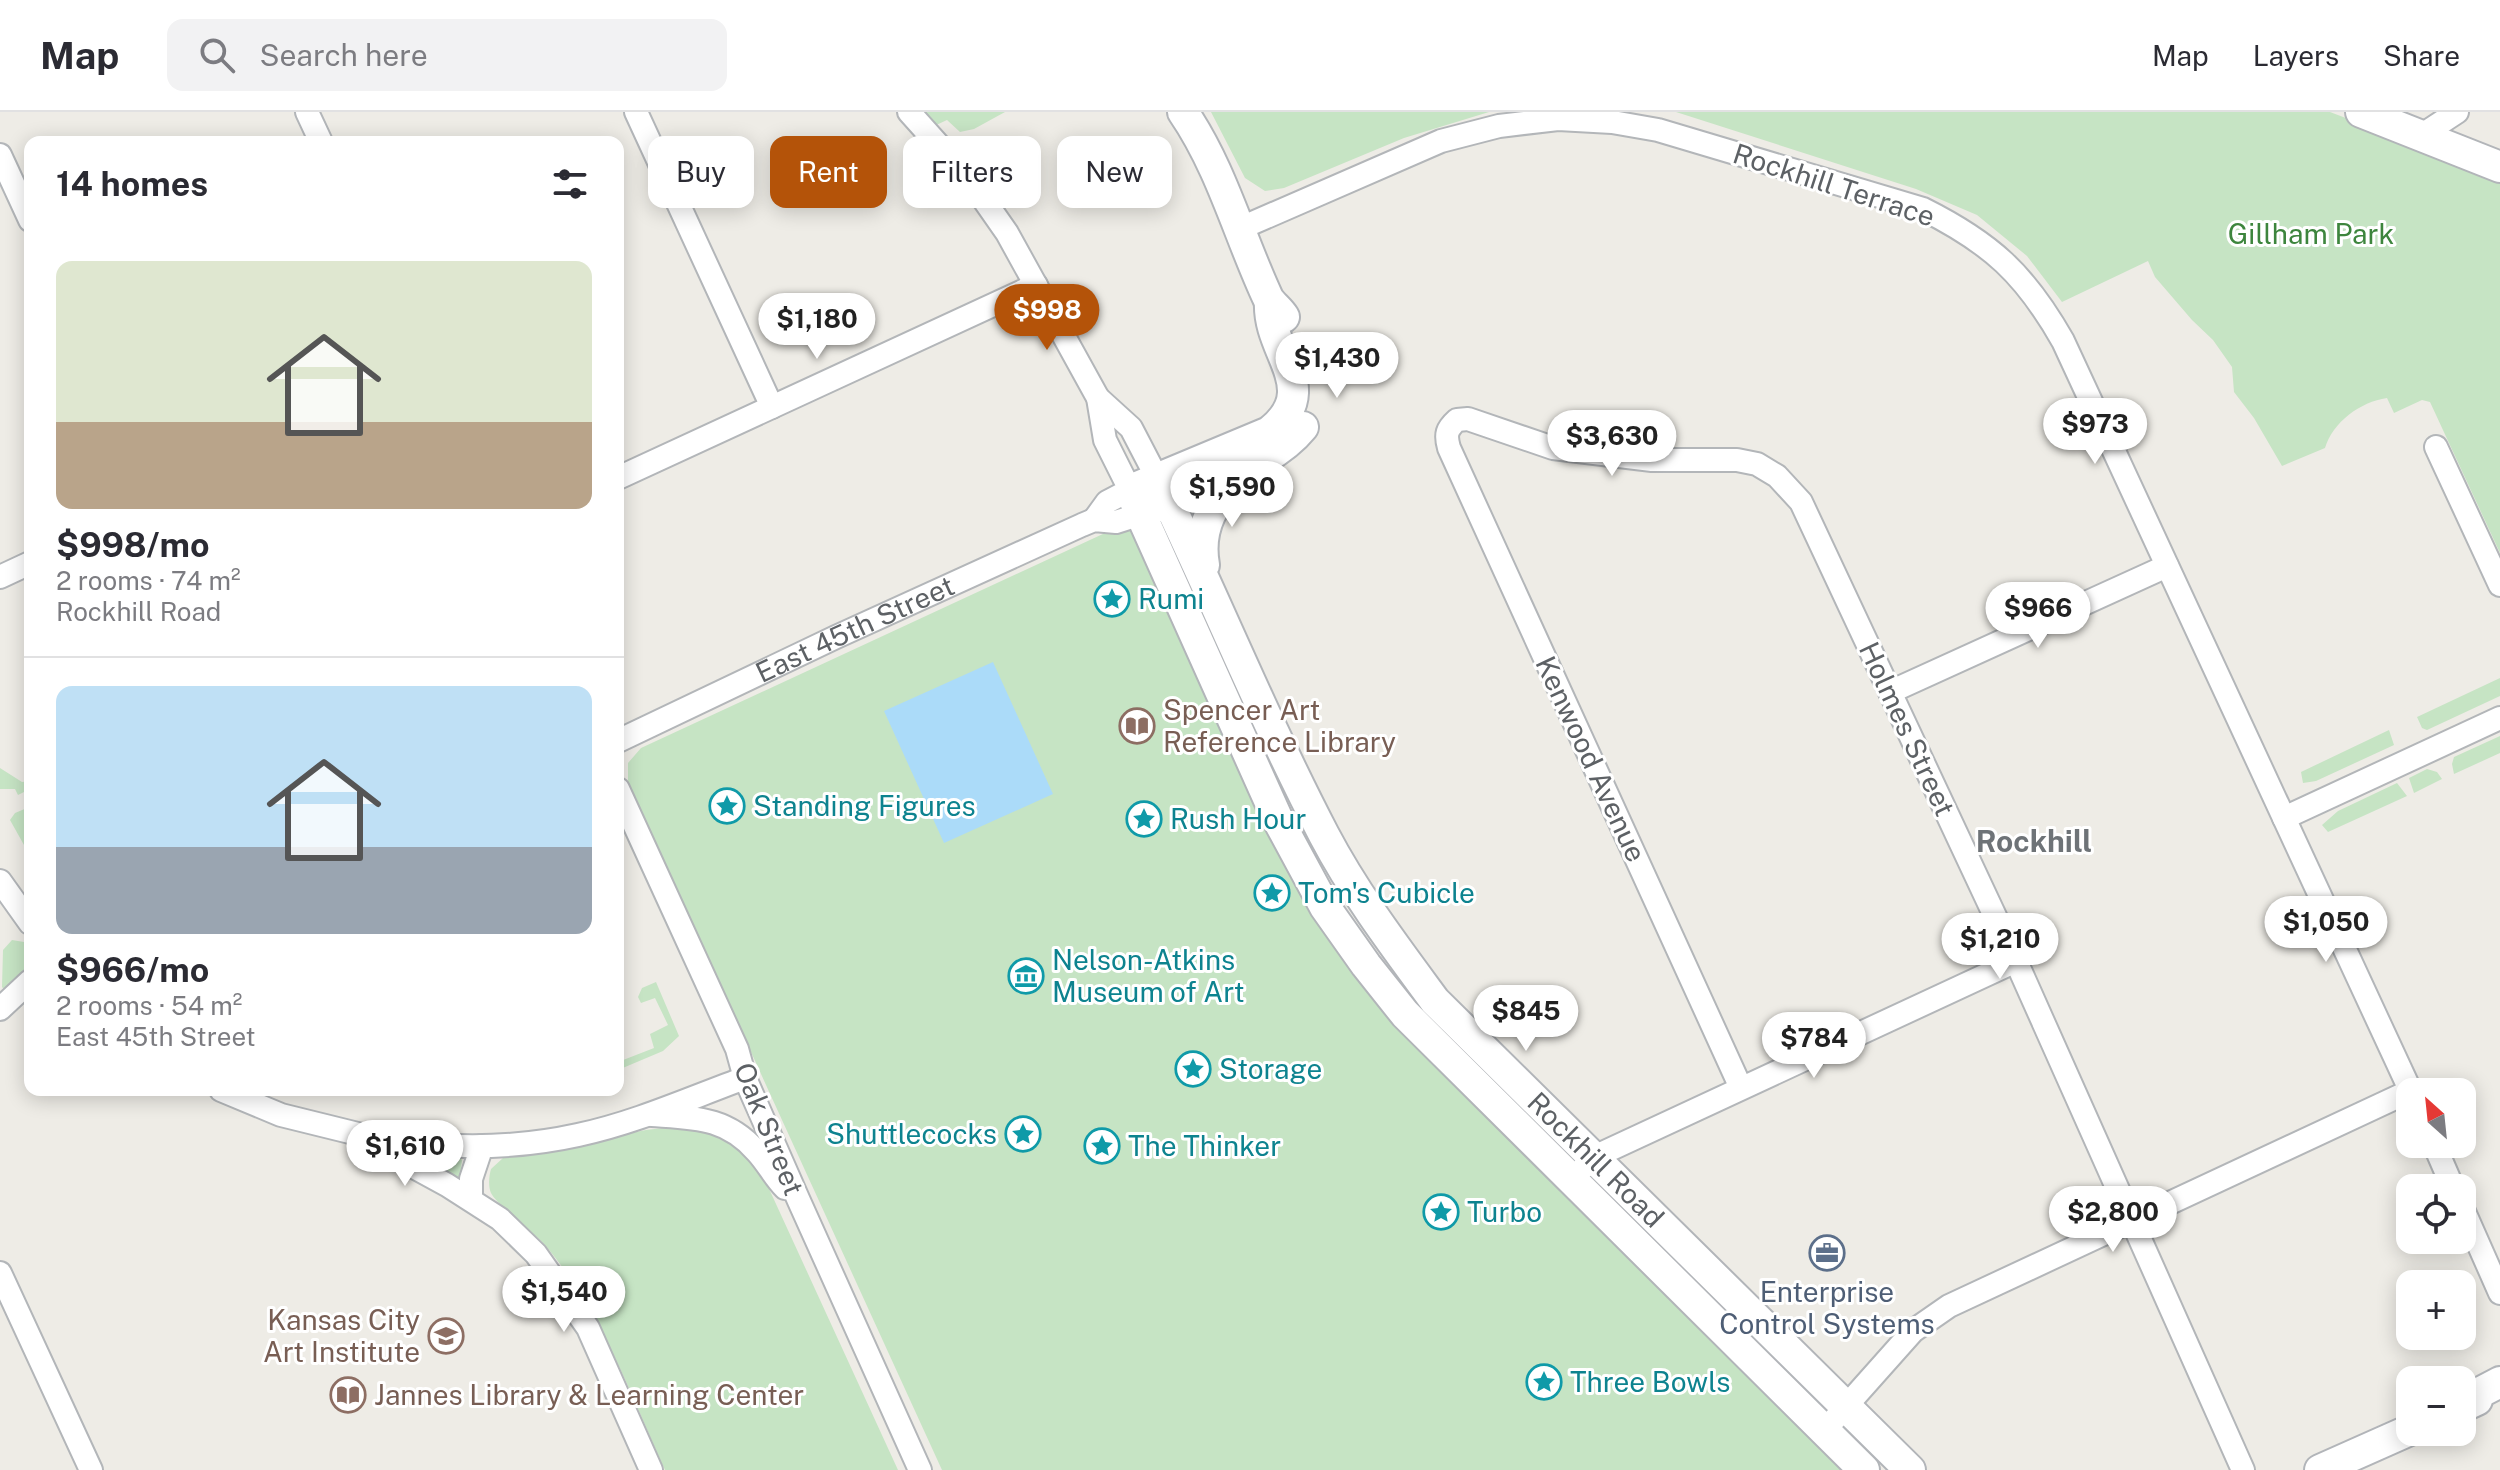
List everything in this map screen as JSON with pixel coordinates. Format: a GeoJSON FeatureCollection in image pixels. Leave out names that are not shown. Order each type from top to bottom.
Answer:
{"type":"FeatureCollection","features":[{"type":"Feature","properties":{"kind":"main road"},"geometry":{"type":"LineString","coordinates":[[1183,112],[1198,134],[1241,228],[1270,302]]}},
{"type":"Feature","properties":{"kind":"main road"},"geometry":{"type":"LineString","coordinates":[[2361,112],[2500,167]]}},
{"type":"Feature","properties":{"kind":"main road","name":"East 45th Street"},"geometry":{"type":"LineString","coordinates":[[1149,496],[1243,469],[1280,449],[1303,427],[1310,397],[1306,373],[1282,313],[1270,302]]}},
{"type":"Feature","properties":{"kind":"main road","name":"East 45th Street"},"geometry":{"type":"LineString","coordinates":[[1149,496],[1269,432],[1283,421],[1290,410],[1292,384],[1269,319],[1270,302]]}},
{"type":"Feature","properties":{"kind":"main road"},"geometry":{"type":"LineString","coordinates":[[1208,587],[1203,529],[1217,499],[1243,469]]}},
{"type":"Feature","properties":{"kind":"main road","name":"Rockhill Road"},"geometry":{"type":"LineString","coordinates":[[1149,496],[1208,587],[1325,837],[1375,921],[1435,1001],[1910,1470]]}},
{"type":"Feature","properties":{"kind":"main road","name":"Rockhill Road"},"geometry":{"type":"LineString","coordinates":[[1149,496],[1278,820],[1325,907],[1366,965],[1405,1014],[1864,1470]]}},
{"type":"Feature","properties":{"kind":"main road"},"geometry":{"type":"LineString","coordinates":[[2320,1470],[2396,1436]]}},
{"type":"Feature","properties":{"kind":"street"},"geometry":{"type":"LineString","coordinates":[[307,112],[318,136]]}},
{"type":"Feature","properties":{"kind":"street"},"geometry":{"type":"LineString","coordinates":[[636,112],[772,407]]}},
{"type":"Feature","properties":{"kind":"street","name":"Rockhill Road"},"geometry":{"type":"LineString","coordinates":[[909,112],[970,180],[1007,233],[1098,398],[1131,428],[1149,496]]}},
{"type":"Feature","properties":{"kind":"street"},"geometry":{"type":"LineString","coordinates":[[2422,135],[2457,112]]}},
{"type":"Feature","properties":{"kind":"street","name":"Rockhill Terrace"},"geometry":{"type":"LineString","coordinates":[[1241,228],[1441,141],[1499,126],[1558,119],[1612,122],[1658,130],[1923,209],[1959,227],[1989,248],[2019,276],[2042,305],[2063,341],[2404,1078]]}},
{"type":"Feature","properties":{"kind":"street"},"geometry":{"type":"LineString","coordinates":[[0,155],[24,207]]}},
{"type":"Feature","properties":{"kind":"street"},"geometry":{"type":"LineString","coordinates":[[624,475],[1036,285]]}},
{"type":"Feature","properties":{"kind":"street","name":"Kenwood Avenue"},"geometry":{"type":"LineString","coordinates":[[1741,1088],[1446,436],[1448,428],[1457,420],[1468,419],[1553,448],[1652,460],[1737,460],[1757,464],[1777,476]]}},
{"type":"Feature","properties":{"kind":"street"},"geometry":{"type":"LineString","coordinates":[[2436,447],[2500,585]]}},
{"type":"Feature","properties":{"kind":"street","name":"Holmes Street"},"geometry":{"type":"LineString","coordinates":[[1777,476],[1801,502],[2016,961],[2243,1470]]}},
{"type":"Feature","properties":{"kind":"street","name":"East 45th Street"},"geometry":{"type":"LineString","coordinates":[[624,738],[836,637],[1094,520],[1116,522],[1149,496]]}},
{"type":"Feature","properties":{"kind":"street"},"geometry":{"type":"LineString","coordinates":[[0,577],[24,566]]}},
{"type":"Feature","properties":{"kind":"street"},"geometry":{"type":"LineString","coordinates":[[1890,692],[2167,566]]}},
{"type":"Feature","properties":{"kind":"street"},"geometry":{"type":"LineString","coordinates":[[2284,818],[2500,718]]}},
{"type":"Feature","properties":{"kind":"street","name":"Oak Street"},"geometry":{"type":"LineString","coordinates":[[624,802],[737,1049],[745,1078],[920,1470]]}},
{"type":"Feature","properties":{"kind":"street"},"geometry":{"type":"LineString","coordinates":[[0,881],[24,915]]}},
{"type":"Feature","properties":{"kind":"street"},"geometry":{"type":"LineString","coordinates":[[1571,1180],[1594,1157],[2016,961]]}},
{"type":"Feature","properties":{"kind":"street"},"geometry":{"type":"LineString","coordinates":[[0,1009],[24,987]]}},
{"type":"Feature","properties":{"kind":"street"},"geometry":{"type":"LineString","coordinates":[[235,1096],[281,1115],[366,1136],[409,1144],[482,1146],[578,1135],[647,1114],[745,1078]]}},
{"type":"Feature","properties":{"kind":"street"},"geometry":{"type":"LineString","coordinates":[[1824,1431],[1913,1331],[1949,1306],[2396,1097]]}},
{"type":"Feature","properties":{"kind":"street"},"geometry":{"type":"LineString","coordinates":[[647,1114],[722,1124],[751,1146],[777,1180],[799,1201]]}},
{"type":"Feature","properties":{"kind":"street"},"geometry":{"type":"LineString","coordinates":[[366,1136],[392,1155],[471,1199],[500,1219],[536,1254],[588,1328],[651,1470]]}},
{"type":"Feature","properties":{"kind":"street"},"geometry":{"type":"LineString","coordinates":[[471,1199],[471,1179],[482,1146]]}},
{"type":"Feature","properties":{"kind":"street"},"geometry":{"type":"LineString","coordinates":[[2476,1239],[2500,1293]]}},
{"type":"Feature","properties":{"kind":"street"},"geometry":{"type":"LineString","coordinates":[[0,1273],[91,1470]]}},
{"type":"Feature","properties":{"kind":"green space"},"geometry":{"type":"Polygon","coordinates":[[[922,112],[1005,112],[974,129],[960,132],[947,120],[934,126],[922,112]]]}},
{"type":"Feature","properties":{"kind":"green space"},"geometry":{"type":"Polygon","coordinates":[[[1211,112],[1489,112],[1404,138],[1284,188],[1265,191],[1245,178],[1211,112]]]}},
{"type":"Feature","properties":{"kind":"green space","name":"Gillham Park"},"geometry":{"type":"Polygon","coordinates":[[[1676,112],[2330,112],[2459,161],[2500,180],[2500,553],[2430,402],[2422,400],[2394,413],[2387,398],[2367,404],[2341,422],[2325,448],[2282,466],[2254,418],[2234,392],[2232,367],[2213,340],[2155,277],[2148,261],[2062,302],[2027,256],[1977,215],[1916,189],[1676,112]]]}},
{"type":"Feature","properties":{"kind":"green space"},"geometry":{"type":"Polygon","coordinates":[[[1118,527],[1133,529],[1305,890],[1847,1470],[942,1470],[628,783],[628,763],[641,748],[1118,527]]]}},
{"type":"Feature","properties":{"kind":"green space"},"geometry":{"type":"Polygon","coordinates":[[[2500,678],[2500,696],[2427,730],[2422,728],[2417,717],[2500,678]]]}},
{"type":"Feature","properties":{"kind":"green space"},"geometry":{"type":"Polygon","coordinates":[[[2389,730],[2394,745],[2316,781],[2303,783],[2301,772],[2389,730]]]}},
{"type":"Feature","properties":{"kind":"green space"},"geometry":{"type":"Polygon","coordinates":[[[2500,736],[2500,753],[2454,774],[2454,757],[2500,736]]]}},
{"type":"Feature","properties":{"kind":"green space"},"geometry":{"type":"Polygon","coordinates":[[[0,768],[24,782],[24,792],[18,795],[15,789],[0,789],[0,768]]]}},
{"type":"Feature","properties":{"kind":"green space"},"geometry":{"type":"Polygon","coordinates":[[[2427,769],[2437,772],[2442,779],[2414,793],[2409,778],[2427,769]]]}},
{"type":"Feature","properties":{"kind":"green space"},"geometry":{"type":"Polygon","coordinates":[[[2397,783],[2407,796],[2328,832],[2322,825],[2338,811],[2397,783]]]}},
{"type":"Feature","properties":{"kind":"green space"},"geometry":{"type":"Polygon","coordinates":[[[24,809],[24,845],[10,820],[15,813],[24,809]]]}},
{"type":"Feature","properties":{"kind":"green space"},"geometry":{"type":"Polygon","coordinates":[[[12,940],[24,942],[24,975],[6,992],[2,987],[3,950],[12,940]]]}},
{"type":"Feature","properties":{"kind":"green space"},"geometry":{"type":"Polygon","coordinates":[[[656,982],[679,1036],[663,1051],[624,1067],[624,1060],[654,1048],[650,1034],[668,1025],[655,998],[641,1003],[638,997],[642,988],[656,982]]]}},
{"type":"Feature","properties":{"kind":"green space"},"geometry":{"type":"Polygon","coordinates":[[[688,1125],[740,1143],[765,1180],[898,1470],[665,1470],[612,1352],[582,1296],[544,1244],[500,1204],[490,1190],[491,1169],[503,1158],[646,1130],[688,1125]]]}},
{"type":"Feature","properties":{"kind":"green space"},"geometry":{"type":"Polygon","coordinates":[[[424,1155],[459,1157],[462,1160],[460,1178],[456,1179],[424,1160],[424,1155]]]}},
{"type":"Feature","properties":{"kind":"water"},"geometry":{"type":"Polygon","coordinates":[[[993,662],[1053,794],[944,843],[884,711],[993,662]]]}},
{"type":"Feature","properties":{"kind":"place","name":"Rumi"},"geometry":{"type":"Point","coordinates":[1112,599]}},
{"type":"Feature","properties":{"kind":"place","name":"Spencer Art Reference Library"},"geometry":{"type":"Point","coordinates":[1137,726]}},
{"type":"Feature","properties":{"kind":"place","name":"Standing Figures"},"geometry":{"type":"Point","coordinates":[727,806]}},
{"type":"Feature","properties":{"kind":"place","name":"Rush Hour"},"geometry":{"type":"Point","coordinates":[1144,819]}},
{"type":"Feature","properties":{"kind":"place","name":"Tom's Cubicle"},"geometry":{"type":"Point","coordinates":[1272,893]}},
{"type":"Feature","properties":{"kind":"place","name":"Nelson-Atkins Museum of Art"},"geometry":{"type":"Point","coordinates":[1026,976]}},
{"type":"Feature","properties":{"kind":"place","name":"Storage"},"geometry":{"type":"Point","coordinates":[1193,1069]}},
{"type":"Feature","properties":{"kind":"place","name":"Shuttlecocks"},"geometry":{"type":"Point","coordinates":[1023,1134]}},
{"type":"Feature","properties":{"kind":"place","name":"The Thinker"},"geometry":{"type":"Point","coordinates":[1102,1146]}},
{"type":"Feature","properties":{"kind":"place","name":"Turbo"},"geometry":{"type":"Point","coordinates":[1441,1212]}},
{"type":"Feature","properties":{"kind":"place","name":"Enterprise Control Systems"},"geometry":{"type":"Point","coordinates":[1827,1253]}},
{"type":"Feature","properties":{"kind":"place","name":"Kansas City Art Institute"},"geometry":{"type":"Point","coordinates":[446,1336]}},
{"type":"Feature","properties":{"kind":"place","name":"Three Bowls"},"geometry":{"type":"Point","coordinates":[1544,1382]}},
{"type":"Feature","properties":{"kind":"place","name":"Jannes Library & Learning Center"},"geometry":{"type":"Point","coordinates":[348,1395]}},
{"type":"Feature","properties":{"kind":"district","name":"Rockhill"},"geometry":{"type":"Point","coordinates":[2034,842]}}]}
